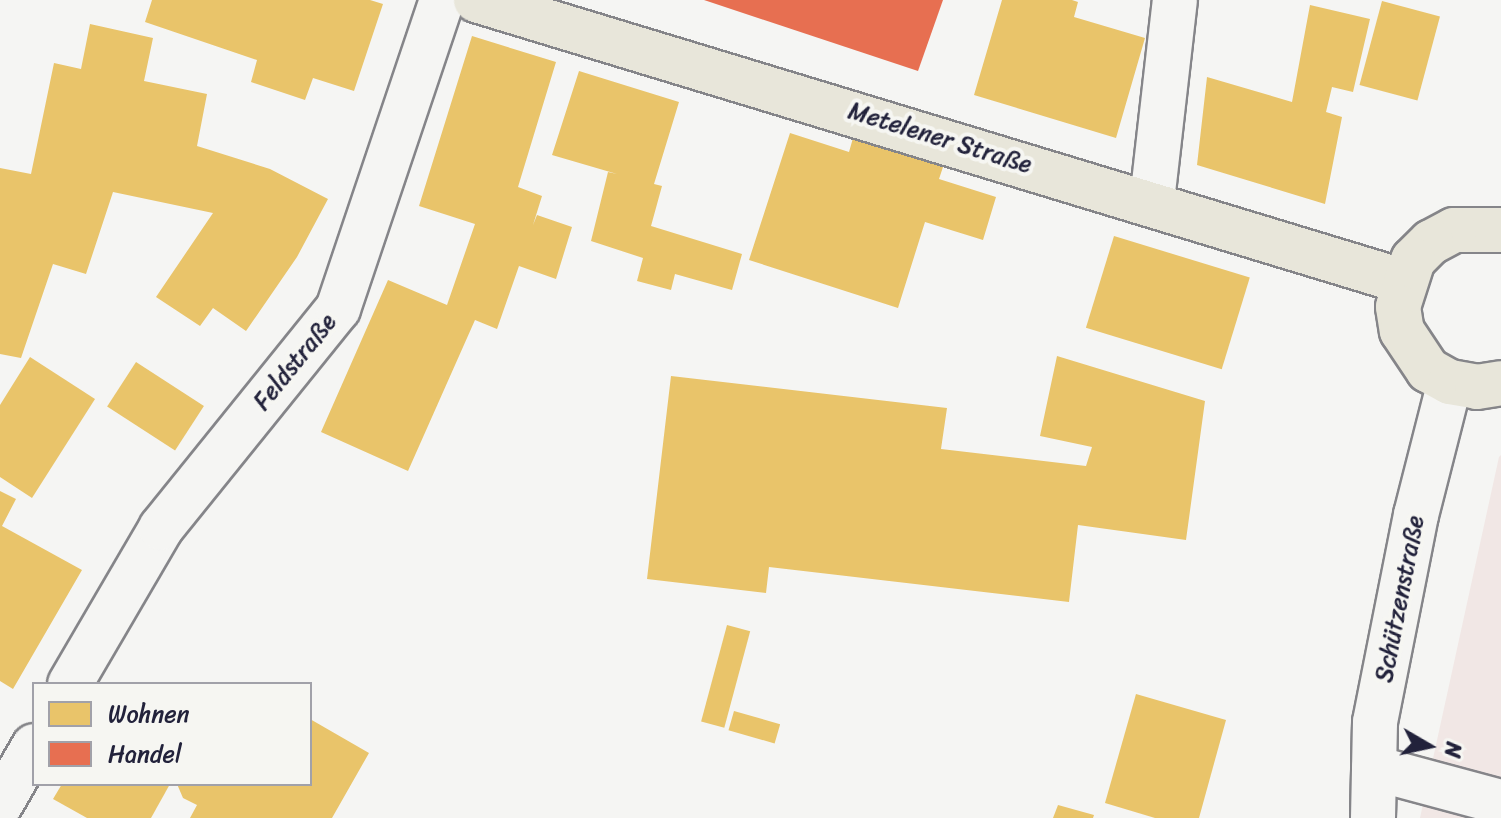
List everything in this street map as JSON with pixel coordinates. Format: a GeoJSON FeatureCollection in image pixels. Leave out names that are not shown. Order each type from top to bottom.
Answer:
{"type":"FeatureCollection","features":[{"type":"Feature","properties":{"kind":"main road","name":"Metelener Straße"},"geometry":{"type":"LineString","coordinates":[[476,0],[1152,201],[1402,281]]}},
{"type":"Feature","properties":{"kind":"main road"},"geometry":{"type":"LineString","coordinates":[[1501,230],[1454,230],[1431,242],[1413,260],[1402,281],[1402,331],[1428,370],[1450,382],[1477,387],[1501,383]]}},
{"type":"Feature","properties":{"kind":"street","name":"Feldstraße"},"geometry":{"type":"LineString","coordinates":[[71,682],[161,528],[338,309],[442,0]]}},
{"type":"Feature","properties":{"kind":"street"},"geometry":{"type":"LineString","coordinates":[[1152,201],[1175,0]]}},
{"type":"Feature","properties":{"kind":"street","name":"Schützenstraße"},"geometry":{"type":"LineString","coordinates":[[1373,818],[1378,708],[1450,382]]}},
{"type":"Feature","properties":{"kind":"street"},"geometry":{"type":"LineString","coordinates":[[0,805],[32,749]]}},
{"type":"Feature","properties":{"kind":"street"},"geometry":{"type":"LineString","coordinates":[[1374,768],[1501,802]]}},
{"type":"Feature","properties":{"kind":"shaded area"},"geometry":{"type":"Polygon","coordinates":[[[1501,455],[1501,818],[1420,818],[1499,457],[1501,455]]]}},
{"type":"Feature","properties":{"kind":"building: Wohnen"},"geometry":{"type":"Polygon","coordinates":[[[152,0],[370,0],[383,4],[354,91],[313,78],[305,100],[251,82],[257,60],[145,22],[152,0]]]}},
{"type":"Feature","properties":{"kind":"building: Wohnen"},"geometry":{"type":"Polygon","coordinates":[[[1002,0],[1072,0],[1078,2],[1074,17],[1145,38],[1116,138],[974,95],[1002,0]]]}},
{"type":"Feature","properties":{"kind":"building: Wohnen"},"geometry":{"type":"Polygon","coordinates":[[[1382,1],[1440,17],[1417,101],[1359,85],[1382,1]]]}},
{"type":"Feature","properties":{"kind":"building: Wohnen"},"geometry":{"type":"Polygon","coordinates":[[[1310,5],[1370,19],[1353,92],[1332,87],[1326,112],[1342,117],[1325,204],[1197,165],[1207,77],[1292,102],[1310,5]]]}},
{"type":"Feature","properties":{"kind":"building: Wohnen"},"geometry":{"type":"Polygon","coordinates":[[[90,24],[153,38],[144,81],[207,94],[197,146],[270,169],[328,199],[297,257],[246,331],[213,308],[200,326],[156,297],[213,213],[113,192],[86,274],[53,264],[21,358],[0,354],[0,168],[31,174],[54,63],[81,69],[90,24]]]}},
{"type":"Feature","properties":{"kind":"building: Wohnen"},"geometry":{"type":"Polygon","coordinates":[[[472,36],[556,62],[518,187],[542,196],[533,225],[537,215],[572,227],[556,279],[519,266],[497,329],[475,320],[408,471],[321,432],[388,280],[447,305],[475,224],[419,206],[472,36]]]}},
{"type":"Feature","properties":{"kind":"building: Wohnen"},"geometry":{"type":"Polygon","coordinates":[[[579,71],[679,102],[654,184],[662,186],[651,226],[742,254],[732,290],[675,274],[671,290],[637,281],[643,258],[591,241],[608,172],[617,174],[552,155],[579,71]]]}},
{"type":"Feature","properties":{"kind":"building: Wohnen"},"geometry":{"type":"Polygon","coordinates":[[[790,133],[849,152],[853,138],[943,167],[939,179],[996,197],[983,240],[925,222],[898,308],[749,260],[790,133]]]}},
{"type":"Feature","properties":{"kind":"building: Wohnen"},"geometry":{"type":"Polygon","coordinates":[[[1114,236],[1250,278],[1222,369],[1086,328],[1114,236]]]}},
{"type":"Feature","properties":{"kind":"building: Wohnen"},"geometry":{"type":"Polygon","coordinates":[[[1057,356],[1205,401],[1186,540],[1078,525],[1069,602],[769,567],[766,593],[647,579],[671,376],[947,408],[941,449],[1086,466],[1092,447],[1040,436],[1057,356]]]}},
{"type":"Feature","properties":{"kind":"building: Wohnen"},"geometry":{"type":"Polygon","coordinates":[[[30,357],[95,399],[32,498],[0,477],[0,405],[30,357]]]}},
{"type":"Feature","properties":{"kind":"building: Wohnen"},"geometry":{"type":"Polygon","coordinates":[[[136,362],[204,406],[175,451],[107,406],[136,362]]]}},
{"type":"Feature","properties":{"kind":"building: Wohnen"},"geometry":{"type":"Polygon","coordinates":[[[0,491],[16,499],[2,526],[82,570],[13,689],[0,681],[0,491]]]}},
{"type":"Feature","properties":{"kind":"building: Wohnen"},"geometry":{"type":"Polygon","coordinates":[[[727,625],[750,631],[724,728],[701,722],[727,625]]]}},
{"type":"Feature","properties":{"kind":"building: Wohnen"},"geometry":{"type":"Polygon","coordinates":[[[1136,694],[1226,720],[1199,818],[1155,818],[1105,803],[1136,694]]]}},
{"type":"Feature","properties":{"kind":"building: Wohnen"},"geometry":{"type":"Polygon","coordinates":[[[734,711],[780,724],[775,743],[728,730],[734,711]]]}},
{"type":"Feature","properties":{"kind":"building: Wohnen"},"geometry":{"type":"Polygon","coordinates":[[[312,720],[369,753],[332,818],[190,818],[197,805],[183,798],[178,786],[312,786],[312,720]]]}},
{"type":"Feature","properties":{"kind":"building: Wohnen"},"geometry":{"type":"Polygon","coordinates":[[[61,786],[169,786],[151,818],[87,818],[53,799],[61,786]]]}},
{"type":"Feature","properties":{"kind":"building: Wohnen"},"geometry":{"type":"Polygon","coordinates":[[[1058,805],[1094,815],[1093,818],[1053,818],[1058,805]]]}},
{"type":"Feature","properties":{"kind":"building: Handel"},"geometry":{"type":"Polygon","coordinates":[[[704,0],[943,0],[918,71],[704,0]]]}}]}
